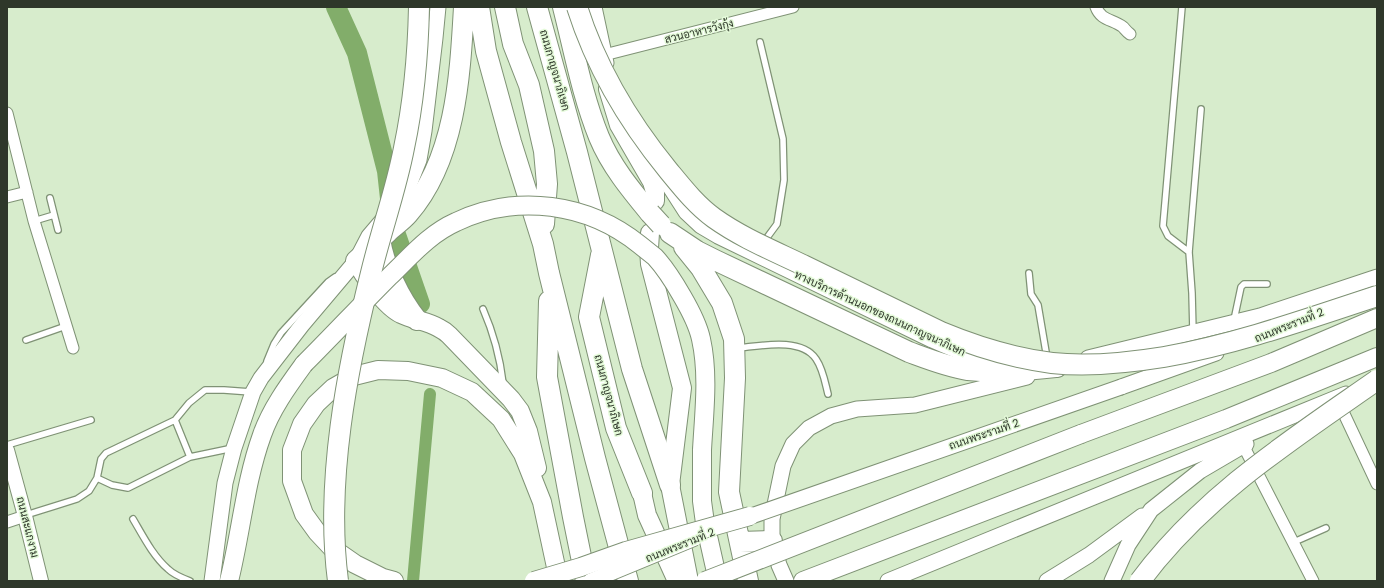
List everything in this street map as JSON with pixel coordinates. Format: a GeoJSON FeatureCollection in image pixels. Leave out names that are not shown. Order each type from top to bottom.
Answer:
{"type":"FeatureCollection","features":[{"type":"Feature","properties":{"kind":"highway"},"geometry":{"type":"LineString","coordinates":[[338,581],[335,556],[334,513],[336,467],[340,428],[364,301],[404,149],[416,72],[419,7]]}},
{"type":"Feature","properties":{"kind":"highway"},"geometry":{"type":"LineString","coordinates":[[464,7],[462,43],[454,112],[442,156],[424,193],[408,214],[378,237],[356,261],[360,269],[391,308],[409,317],[438,327],[449,335],[505,392],[520,411],[528,431],[540,480],[542,502],[559,581]]}},
{"type":"Feature","properties":{"kind":"highway"},"geometry":{"type":"LineString","coordinates":[[479,7],[486,51],[511,142],[543,244],[595,458],[628,581]]}},
{"type":"Feature","properties":{"kind":"highway"},"geometry":{"type":"LineString","coordinates":[[506,7],[513,44],[529,85],[544,151],[547,184],[543,244]]}},
{"type":"Feature","properties":{"kind":"highway","name":"ถนนกาญจนาภิเษก"},"geometry":{"type":"LineString","coordinates":[[537,7],[578,152],[632,369],[670,485],[689,581]]}},
{"type":"Feature","properties":{"kind":"highway"},"geometry":{"type":"LineString","coordinates":[[562,7],[586,101],[599,138],[618,173],[657,221],[688,251],[701,268],[719,296],[734,338],[735,378],[729,492],[748,581]]}},
{"type":"Feature","properties":{"kind":"highway"},"geometry":{"type":"LineString","coordinates":[[577,7],[597,59],[620,104],[633,124],[678,182],[712,217],[725,226],[757,243],[967,343],[992,352],[1053,363],[1111,364],[1139,361],[1225,344],[1377,296]]}},
{"type":"Feature","properties":{"kind":"highway"},"geometry":{"type":"LineString","coordinates":[[604,58],[608,92],[619,125],[652,182],[655,192],[657,221],[649,248],[650,264],[682,388],[670,485]]}},
{"type":"Feature","properties":{"kind":"highway"},"geometry":{"type":"LineString","coordinates":[[229,581],[247,492],[262,434],[286,388],[304,364],[430,238],[456,222],[488,210],[524,205],[553,206],[607,223],[629,237],[654,257],[673,280],[689,307],[701,338],[706,380],[701,477],[705,523],[718,581]]}},
{"type":"Feature","properties":{"kind":"highway"},"geometry":{"type":"LineString","coordinates":[[657,221],[697,251],[909,352],[939,363],[967,370],[995,372],[1079,366]]}},
{"type":"Feature","properties":{"kind":"highway"},"geometry":{"type":"LineString","coordinates":[[378,237],[382,252],[407,307],[409,317]]}},
{"type":"Feature","properties":{"kind":"highway","name":"ถนนกาญจนาภิเษก"},"geometry":{"type":"LineString","coordinates":[[602,249],[589,317],[616,428],[642,492],[647,515],[677,581]]}},
{"type":"Feature","properties":{"kind":"highway"},"geometry":{"type":"LineString","coordinates":[[549,273],[547,377],[586,581]]}},
{"type":"Feature","properties":{"kind":"highway"},"geometry":{"type":"LineString","coordinates":[[705,581],[1081,434],[1271,363],[1377,318]]}},
{"type":"Feature","properties":{"kind":"highway"},"geometry":{"type":"LineString","coordinates":[[803,581],[1226,420],[1377,357]]}},
{"type":"Feature","properties":{"kind":"highway"},"geometry":{"type":"LineString","coordinates":[[394,581],[383,578],[355,564],[332,548],[317,532],[304,514],[292,481],[292,450],[302,424],[316,404],[334,388],[354,376],[378,370],[408,371],[442,378],[472,392],[501,419],[523,454],[542,502]]}},
{"type":"Feature","properties":{"kind":"highway"},"geometry":{"type":"LineString","coordinates":[[1140,581],[1169,544],[1186,526],[1226,490],[1268,457],[1377,381]]}},
{"type":"Feature","properties":{"kind":"highway"},"geometry":{"type":"LineString","coordinates":[[534,581],[581,567],[626,551],[750,516]]}},
{"type":"Feature","properties":{"kind":"highway"},"geometry":{"type":"LineString","coordinates":[[740,542],[772,541]]}},
{"type":"Feature","properties":{"kind":"main road"},"geometry":{"type":"LineString","coordinates":[[378,237],[409,185],[419,160],[424,131],[438,7]]}},
{"type":"Feature","properties":{"kind":"main road","name":"ทางบริการด้านนอกของถนนกาญจนาภิเษก"},"geometry":{"type":"LineString","coordinates":[[594,7],[604,58],[647,150],[686,212],[700,226],[754,254],[957,351],[981,359],[1005,362],[1048,362],[1087,359],[1260,316],[1377,277]]}},
{"type":"Feature","properties":{"kind":"main road"},"geometry":{"type":"LineString","coordinates":[[212,581],[225,483],[234,448],[253,392],[261,378],[302,325],[356,261]]}},
{"type":"Feature","properties":{"kind":"main road","name":"ถนนพระรามที่ 2"},"geometry":{"type":"LineString","coordinates":[[591,581],[750,516],[1121,387],[1272,332],[1377,286]]}},
{"type":"Feature","properties":{"kind":"main road"},"geometry":{"type":"LineString","coordinates":[[786,581],[779,565],[772,541],[772,519],[783,466],[792,444],[810,428],[831,416],[857,408],[915,405],[1011,380],[1079,366],[1185,335]]}},
{"type":"Feature","properties":{"kind":"main road"},"geometry":{"type":"LineString","coordinates":[[888,581],[1310,410],[1377,381]]}},
{"type":"Feature","properties":{"kind":"main road"},"geometry":{"type":"LineString","coordinates":[[1047,581],[1089,555],[1151,510],[1200,471],[1243,445],[1310,410]]}},
{"type":"Feature","properties":{"kind":"main road"},"geometry":{"type":"LineString","coordinates":[[1112,581],[1128,545],[1151,510]]}},
{"type":"Feature","properties":{"kind":"street","name":"สวนอาหารวังกุ้ง"},"geometry":{"type":"LineString","coordinates":[[604,58],[793,7]]}},
{"type":"Feature","properties":{"kind":"street"},"geometry":{"type":"LineString","coordinates":[[1096,7],[1098,12],[1108,20],[1122,26],[1130,34]]}},
{"type":"Feature","properties":{"kind":"street"},"geometry":{"type":"LineString","coordinates":[[7,113],[34,221],[73,348]]}},
{"type":"Feature","properties":{"kind":"street"},"geometry":{"type":"LineString","coordinates":[[7,197],[27,192]]}},
{"type":"Feature","properties":{"kind":"street"},"geometry":{"type":"LineString","coordinates":[[1337,398],[1377,484]]}},
{"type":"Feature","properties":{"kind":"street"},"geometry":{"type":"LineString","coordinates":[[1243,445],[1313,581]]}},
{"type":"Feature","properties":{"kind":"street","name":"ถนนสะแกงาม"},"geometry":{"type":"LineString","coordinates":[[7,450],[41,581]]}},
{"type":"Feature","properties":{"kind":"street"},"geometry":{"type":"LineString","coordinates":[[7,522],[25,516]]}},
{"type":"Feature","properties":{"kind":"lane"},"geometry":{"type":"LineString","coordinates":[[1182,7],[1162,226],[1168,236],[1189,252]]}},
{"type":"Feature","properties":{"kind":"lane"},"geometry":{"type":"LineString","coordinates":[[754,254],[777,224],[784,180],[783,139],[760,42]]}},
{"type":"Feature","properties":{"kind":"lane"},"geometry":{"type":"LineString","coordinates":[[1185,335],[1192,293],[1189,252],[1201,108]]}},
{"type":"Feature","properties":{"kind":"lane"},"geometry":{"type":"LineString","coordinates":[[50,198],[58,230]]}},
{"type":"Feature","properties":{"kind":"lane"},"geometry":{"type":"LineString","coordinates":[[34,221],[54,215]]}},
{"type":"Feature","properties":{"kind":"lane"},"geometry":{"type":"LineString","coordinates":[[1029,273],[1031,294],[1038,305],[1048,362]]}},
{"type":"Feature","properties":{"kind":"lane"},"geometry":{"type":"LineString","coordinates":[[1234,322],[1241,287],[1244,284],[1266,284]]}},
{"type":"Feature","properties":{"kind":"lane"},"geometry":{"type":"LineString","coordinates":[[483,308],[499,357],[505,392]]}},
{"type":"Feature","properties":{"kind":"lane"},"geometry":{"type":"LineString","coordinates":[[26,340],[66,326]]}},
{"type":"Feature","properties":{"kind":"lane"},"geometry":{"type":"LineString","coordinates":[[734,348],[779,344],[795,346],[806,350],[815,358],[822,371],[828,394]]}},
{"type":"Feature","properties":{"kind":"lane"},"geometry":{"type":"LineString","coordinates":[[25,516],[77,499],[89,491],[97,478],[101,459],[106,453],[175,420],[189,403],[205,390],[253,392]]}},
{"type":"Feature","properties":{"kind":"lane"},"geometry":{"type":"LineString","coordinates":[[7,446],[91,420]]}},
{"type":"Feature","properties":{"kind":"lane"},"geometry":{"type":"LineString","coordinates":[[175,420],[190,456]]}},
{"type":"Feature","properties":{"kind":"lane"},"geometry":{"type":"LineString","coordinates":[[97,478],[112,485],[128,488],[190,456],[234,448]]}},
{"type":"Feature","properties":{"kind":"lane"},"geometry":{"type":"LineString","coordinates":[[133,519],[157,557],[168,569],[178,576],[190,581]]}},
{"type":"Feature","properties":{"kind":"lane"},"geometry":{"type":"LineString","coordinates":[[1294,542],[1326,528]]}},
{"type":"Feature","properties":{"kind":"waterway"},"geometry":{"type":"LineString","coordinates":[[336,7],[357,53],[387,171],[393,226],[420,304]]}},
{"type":"Feature","properties":{"kind":"waterway"},"geometry":{"type":"LineString","coordinates":[[413,581],[430,394]]}}]}
